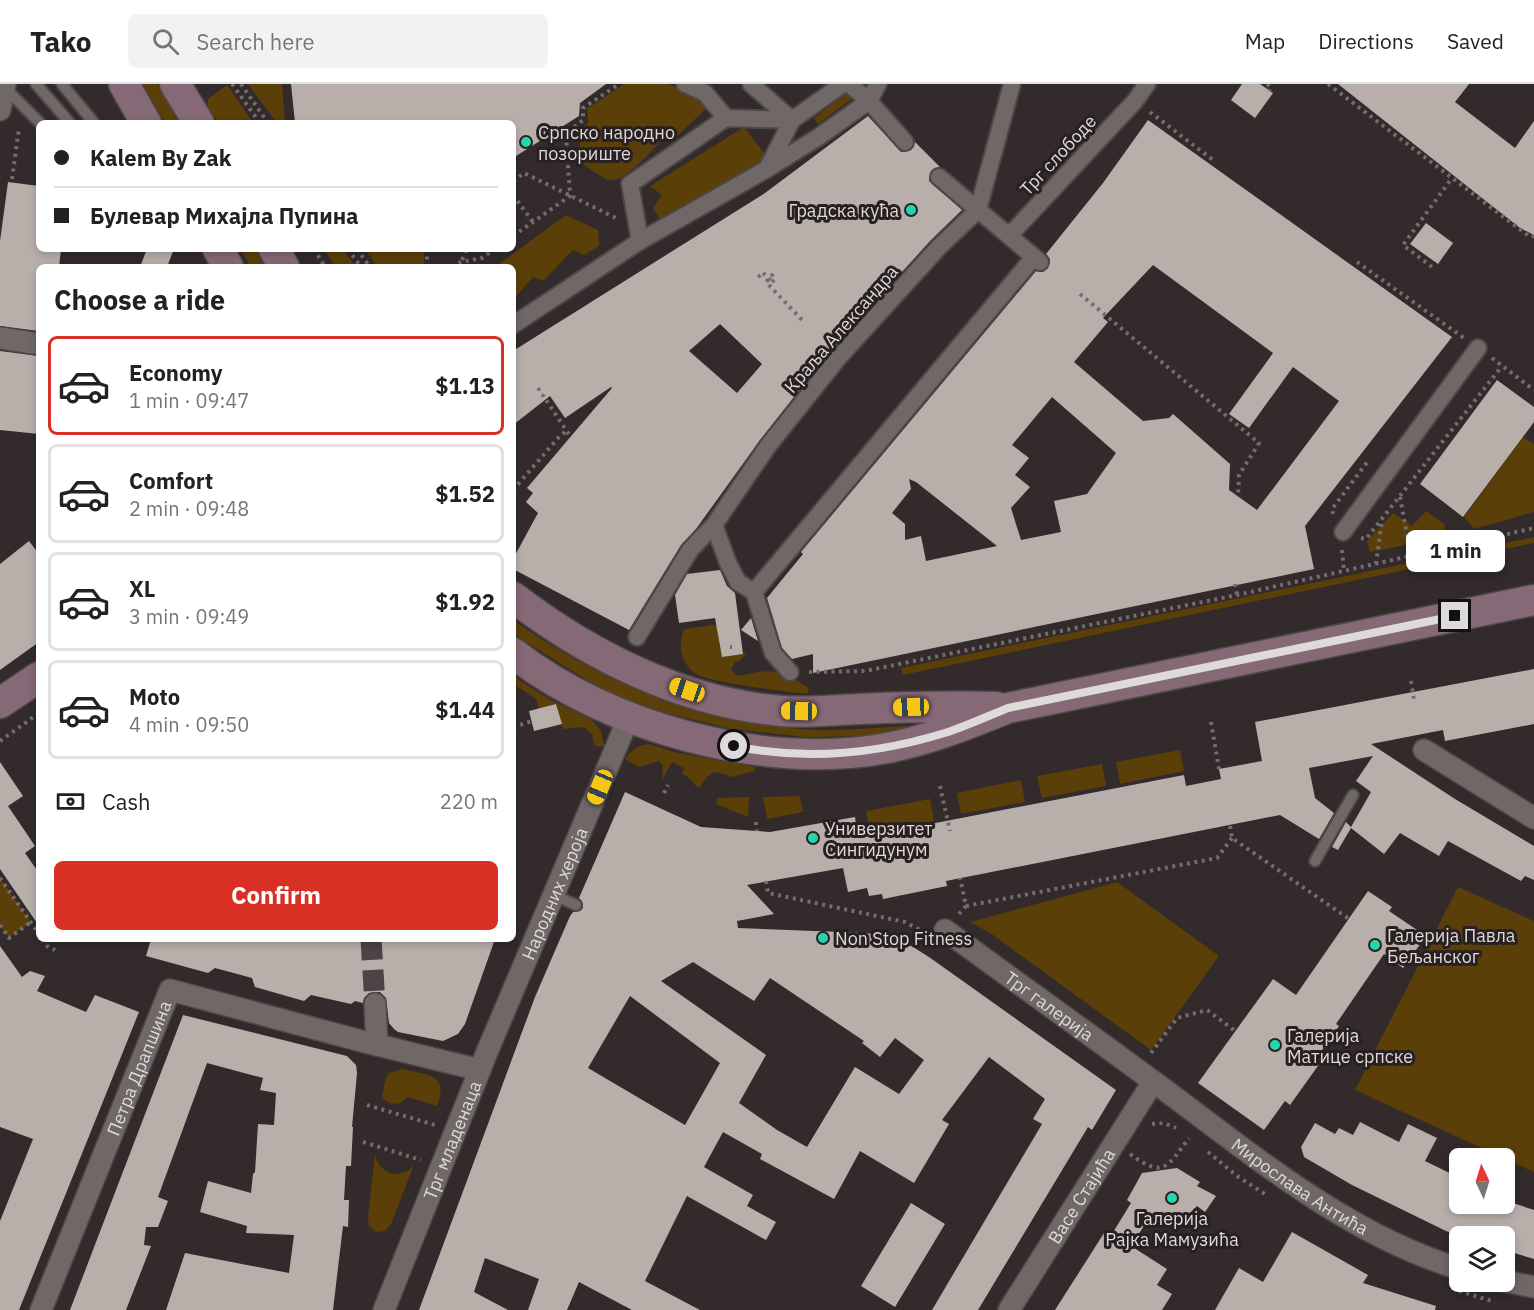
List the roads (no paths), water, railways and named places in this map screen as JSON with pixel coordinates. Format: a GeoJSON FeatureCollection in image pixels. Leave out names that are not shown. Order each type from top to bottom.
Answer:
{"type":"FeatureCollection","features":[{"type":"Feature","properties":{"kind":"main road"},"geometry":{"type":"LineString","coordinates":[[124,84],[144,120]]}},
{"type":"Feature","properties":{"kind":"main road"},"geometry":{"type":"LineString","coordinates":[[175,84],[197,120]]}},
{"type":"Feature","properties":{"kind":"main road"},"geometry":{"type":"LineString","coordinates":[[516,599],[565,634],[657,680],[702,696],[750,707],[814,712],[957,706],[1008,708]]}},
{"type":"Feature","properties":{"kind":"main road"},"geometry":{"type":"LineString","coordinates":[[516,655],[568,688],[629,717],[671,732],[751,750],[845,754],[908,743],[950,731],[1008,708],[1534,600]]}},
{"type":"Feature","properties":{"kind":"main road"},"geometry":{"type":"LineString","coordinates":[[0,703],[36,679]]}},
{"type":"Feature","properties":{"kind":"street"},"geometry":{"type":"LineString","coordinates":[[685,84],[705,88],[726,118]]}},
{"type":"Feature","properties":{"kind":"street"},"geometry":{"type":"LineString","coordinates":[[751,84],[797,116]]}},
{"type":"Feature","properties":{"kind":"street"},"geometry":{"type":"LineString","coordinates":[[767,169],[797,116],[843,84]]}},
{"type":"Feature","properties":{"kind":"street"},"geometry":{"type":"LineString","coordinates":[[849,84],[869,101],[904,142]]}},
{"type":"Feature","properties":{"kind":"street"},"geometry":{"type":"LineString","coordinates":[[516,324],[639,241],[767,169],[820,136],[869,101],[878,84]]}},
{"type":"Feature","properties":{"kind":"street"},"geometry":{"type":"LineString","coordinates":[[978,210],[1012,84]]}},
{"type":"Feature","properties":{"kind":"street"},"geometry":{"type":"LineString","coordinates":[[1135,101],[1137,84]]}},
{"type":"Feature","properties":{"kind":"street","name":"Трг слободе"},"geometry":{"type":"LineString","coordinates":[[1009,236],[1135,101],[1148,84]]}},
{"type":"Feature","properties":{"kind":"street"},"geometry":{"type":"LineString","coordinates":[[0,110],[5,86]]}},
{"type":"Feature","properties":{"kind":"street"},"geometry":{"type":"LineString","coordinates":[[639,241],[630,184],[726,118],[797,116]]}},
{"type":"Feature","properties":{"kind":"street"},"geometry":{"type":"LineString","coordinates":[[754,592],[1034,262],[1009,236],[939,177]]}},
{"type":"Feature","properties":{"kind":"street","name":"Краља Александра"},"geometry":{"type":"LineString","coordinates":[[637,637],[690,550],[714,525],[768,446],[837,354],[939,247],[978,210]]}},
{"type":"Feature","properties":{"kind":"street"},"geometry":{"type":"LineString","coordinates":[[0,338],[36,344]]}},
{"type":"Feature","properties":{"kind":"street"},"geometry":{"type":"LineString","coordinates":[[1343,532],[1478,348]]}},
{"type":"Feature","properties":{"kind":"street"},"geometry":{"type":"LineString","coordinates":[[714,525],[728,563],[738,582],[754,592],[773,653],[790,672]]}},
{"type":"Feature","properties":{"kind":"street","name":"Народних хероја"},"geometry":{"type":"LineString","coordinates":[[480,1070],[629,717]]}},
{"type":"Feature","properties":{"kind":"street"},"geometry":{"type":"LineString","coordinates":[[1424,750],[1534,818]]}},
{"type":"Feature","properties":{"kind":"street","name":"Трг галерија"},"geometry":{"type":"LineString","coordinates":[[945,930],[1153,1082]]}},
{"type":"Feature","properties":{"kind":"street","name":"Петра Драпшина"},"geometry":{"type":"LineString","coordinates":[[41,1310],[170,990],[377,1045]]}},
{"type":"Feature","properties":{"kind":"street"},"geometry":{"type":"LineString","coordinates":[[375,1004],[377,1045]]}},
{"type":"Feature","properties":{"kind":"street","name":"Трг младенаца"},"geometry":{"type":"LineString","coordinates":[[377,1045],[480,1070],[384,1310]]}},
{"type":"Feature","properties":{"kind":"street","name":"Мирослава Антића"},"geometry":{"type":"LineString","coordinates":[[1153,1082],[1318,1200],[1384,1239],[1449,1265]]}},
{"type":"Feature","properties":{"kind":"street","name":"Васе Стајића"},"geometry":{"type":"LineString","coordinates":[[1009,1310],[1153,1082]]}},
{"type":"Feature","properties":{"kind":"street"},"geometry":{"type":"LineString","coordinates":[[1515,1283],[1534,1287]]}},
{"type":"Feature","properties":{"kind":"lane"},"geometry":{"type":"LineString","coordinates":[[36,84],[67,120]]}},
{"type":"Feature","properties":{"kind":"lane"},"geometry":{"type":"LineString","coordinates":[[62,84],[92,120]]}},
{"type":"Feature","properties":{"kind":"lane"},"geometry":{"type":"LineString","coordinates":[[5,86],[37,120]]}},
{"type":"Feature","properties":{"kind":"lane"},"geometry":{"type":"LineString","coordinates":[[1315,861],[1353,795]]}},
{"type":"Feature","properties":{"kind":"lane"},"geometry":{"type":"LineString","coordinates":[[554,895],[576,905]]}},
{"type":"Feature","properties":{"kind":"tunnel"},"geometry":{"type":"LineString","coordinates":[[371,942],[375,1004]]}},
{"type":"Feature","properties":{"kind":"place","name":"Српско народно позориште"},"geometry":{"type":"Point","coordinates":[526,142]}},
{"type":"Feature","properties":{"kind":"place","name":"Градска кућа"},"geometry":{"type":"Point","coordinates":[911,210]}},
{"type":"Feature","properties":{"kind":"place","name":"Универзитет Сингидунум"},"geometry":{"type":"Point","coordinates":[813,838]}},
{"type":"Feature","properties":{"kind":"place","name":"Non Stop Fitness"},"geometry":{"type":"Point","coordinates":[823,938]}},
{"type":"Feature","properties":{"kind":"place","name":"Галерија Павла Бељанског"},"geometry":{"type":"Point","coordinates":[1375,945]}},
{"type":"Feature","properties":{"kind":"place","name":"Галерија Матице српске"},"geometry":{"type":"Point","coordinates":[1275,1045]}},
{"type":"Feature","properties":{"kind":"place","name":"Галерија Рајка Мамузића"},"geometry":{"type":"Point","coordinates":[1172,1198]}}]}
